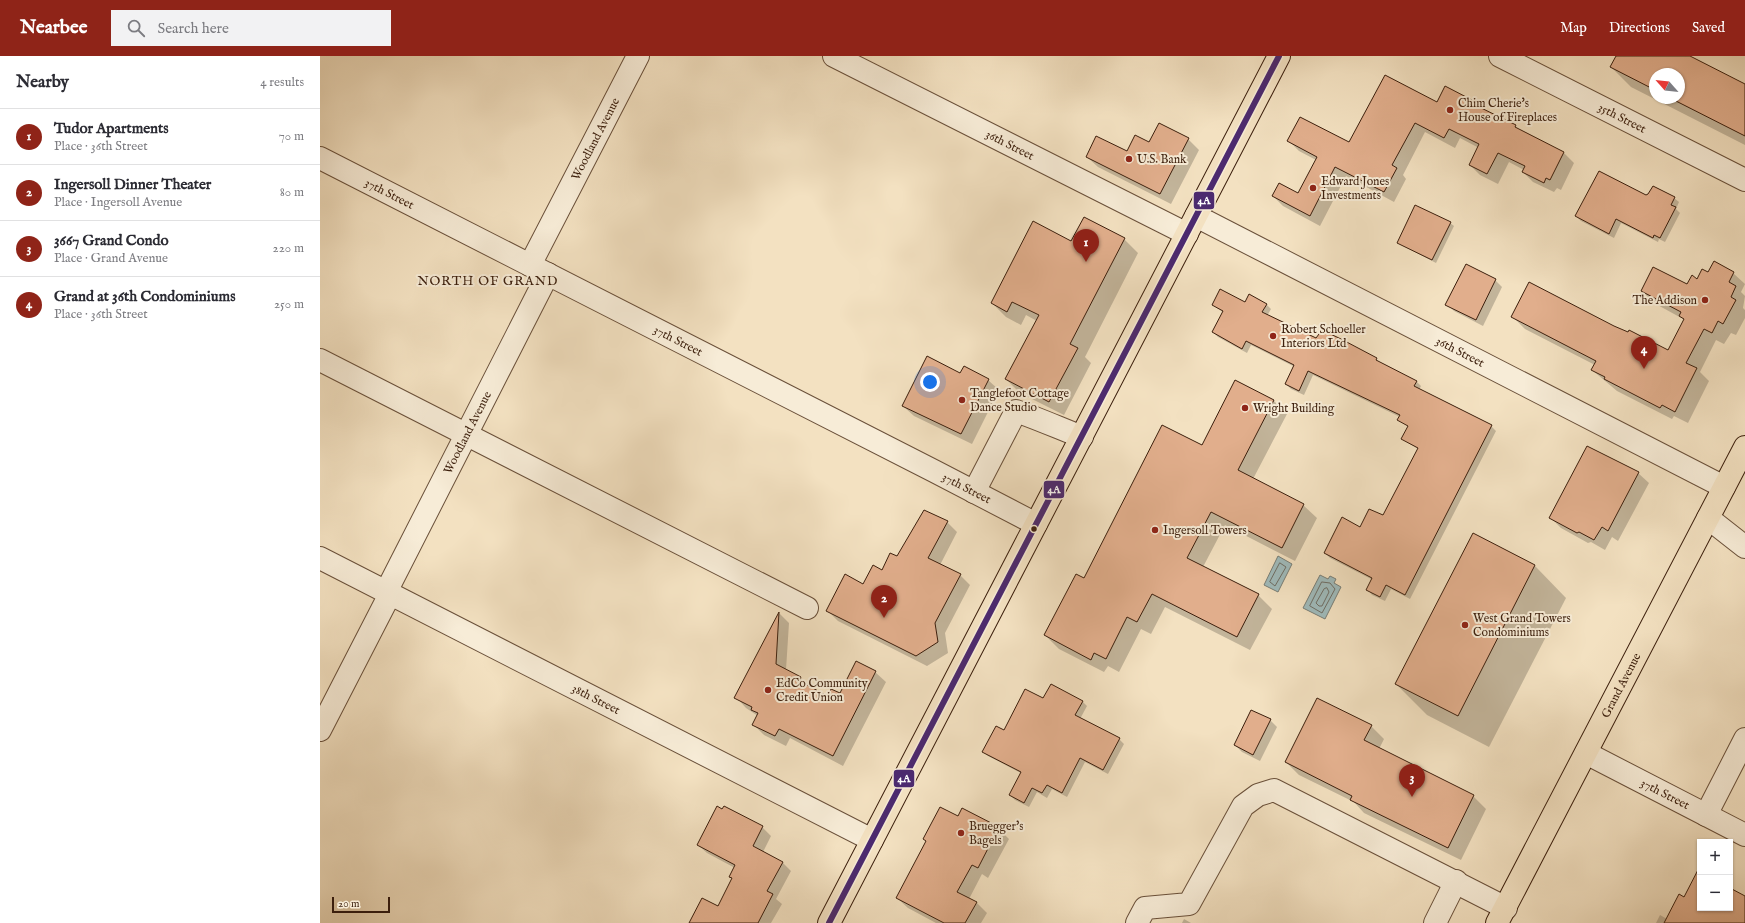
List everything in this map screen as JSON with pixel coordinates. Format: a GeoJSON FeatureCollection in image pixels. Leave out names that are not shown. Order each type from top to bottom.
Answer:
{"type":"FeatureCollection","features":[{"type":"Feature","properties":{"kind":"main road"},"geometry":{"type":"LineString","coordinates":[[829,923],[1279,56]]}},
{"type":"Feature","properties":{"kind":"main road","name":"Grand Avenue"},"geometry":{"type":"LineString","coordinates":[[1501,915],[1745,447]]}},
{"type":"Feature","properties":{"kind":"street","name":"Woodland Avenue"},"geometry":{"type":"LineString","coordinates":[[320,730],[466,435],[539,269],[638,56]]}},
{"type":"Feature","properties":{"kind":"street","name":"36th Street"},"geometry":{"type":"LineString","coordinates":[[834,56],[1191,225],[1724,487]]}},
{"type":"Feature","properties":{"kind":"street","name":"35th Street"},"geometry":{"type":"LineString","coordinates":[[1500,56],[1745,180]]}},
{"type":"Feature","properties":{"kind":"street","name":"37th Street"},"geometry":{"type":"LineString","coordinates":[[320,158],[1036,524]]}},
{"type":"Feature","properties":{"kind":"street"},"geometry":{"type":"LineString","coordinates":[[320,360],[806,608]]}},
{"type":"Feature","properties":{"kind":"street"},"geometry":{"type":"LineString","coordinates":[[974,492],[1016,411],[1046,421],[1058,428],[1082,437]]}},
{"type":"Feature","properties":{"kind":"street"},"geometry":{"type":"LineString","coordinates":[[1708,518],[1745,547]]}},
{"type":"Feature","properties":{"kind":"street","name":"38th Street"},"geometry":{"type":"LineString","coordinates":[[320,558],[872,840]]}},
{"type":"Feature","properties":{"kind":"street"},"geometry":{"type":"LineString","coordinates":[[1706,814],[1745,739]]}},
{"type":"Feature","properties":{"kind":"street","name":"37th Street"},"geometry":{"type":"LineString","coordinates":[[1586,753],[1745,835]]}},
{"type":"Feature","properties":{"kind":"street"},"geometry":{"type":"LineString","coordinates":[[1136,923],[1145,908],[1189,904],[1243,806],[1258,795],[1274,790],[1456,881],[1501,915]]}},
{"type":"Feature","properties":{"kind":"street"},"geometry":{"type":"LineString","coordinates":[[1435,923],[1456,881]]}},
{"type":"Feature","properties":{"kind":"water"},"geometry":{"type":"Polygon","coordinates":[[[1278,556],[1292,564],[1278,592],[1264,585],[1278,556]]]}},
{"type":"Feature","properties":{"kind":"water"},"geometry":{"type":"Polygon","coordinates":[[[1320,575],[1328,579],[1330,576],[1336,579],[1334,583],[1341,587],[1325,619],[1303,608],[1320,575]]]}},
{"type":"Feature","properties":{"kind":"building"},"geometry":{"type":"Polygon","coordinates":[[[1616,56],[1690,56],[1745,84],[1745,136],[1682,104],[1685,104],[1685,68],[1649,68],[1649,87],[1610,67],[1616,56]]]}},
{"type":"Feature","properties":{"kind":"building"},"geometry":{"type":"Polygon","coordinates":[[[1385,75],[1437,102],[1445,86],[1472,100],[1471,103],[1516,125],[1515,127],[1564,152],[1550,180],[1546,178],[1544,183],[1522,172],[1525,166],[1498,153],[1487,174],[1469,165],[1479,144],[1449,129],[1444,138],[1415,123],[1392,165],[1397,168],[1384,192],[1335,167],[1310,216],[1272,196],[1279,183],[1298,193],[1317,157],[1287,141],[1300,117],[1349,142],[1385,75]]]}},
{"type":"Feature","properties":{"kind":"building","name":"U.S. Bank"},"geometry":{"type":"Polygon","coordinates":[[[1159,123],[1189,138],[1160,194],[1086,157],[1096,136],[1127,151],[1135,135],[1149,142],[1159,123]]]}},
{"type":"Feature","properties":{"kind":"building"},"geometry":{"type":"Polygon","coordinates":[[[1599,171],[1646,195],[1653,186],[1675,197],[1671,205],[1676,207],[1660,238],[1654,235],[1653,238],[1616,219],[1609,234],[1575,216],[1599,171]]]}},
{"type":"Feature","properties":{"kind":"building"},"geometry":{"type":"Polygon","coordinates":[[[1415,205],[1451,222],[1432,260],[1397,243],[1415,205]]]}},
{"type":"Feature","properties":{"kind":"building"},"geometry":{"type":"Polygon","coordinates":[[[1084,217],[1125,238],[1070,344],[1078,348],[1049,402],[1005,379],[1039,315],[1012,302],[1007,312],[991,303],[1033,221],[1071,241],[1084,217]]]}},
{"type":"Feature","properties":{"kind":"building"},"geometry":{"type":"Polygon","coordinates":[[[1714,261],[1734,272],[1729,282],[1736,286],[1731,297],[1736,300],[1723,324],[1718,321],[1712,333],[1704,329],[1686,363],[1697,368],[1675,412],[1662,405],[1660,408],[1604,379],[1605,377],[1591,370],[1596,361],[1511,317],[1529,282],[1614,326],[1628,332],[1629,330],[1668,350],[1684,319],[1679,316],[1681,312],[1641,291],[1653,267],[1687,284],[1692,275],[1697,279],[1702,269],[1708,272],[1714,261]]]}},
{"type":"Feature","properties":{"kind":"building"},"geometry":{"type":"Polygon","coordinates":[[[1466,264],[1496,279],[1476,320],[1445,305],[1466,264]]]}},
{"type":"Feature","properties":{"kind":"building"},"geometry":{"type":"Polygon","coordinates":[[[1220,289],[1245,302],[1249,294],[1267,304],[1262,312],[1316,338],[1322,330],[1341,339],[1377,358],[1376,360],[1417,381],[1414,386],[1492,425],[1405,595],[1386,585],[1380,597],[1366,590],[1372,578],[1324,553],[1342,517],[1360,527],[1369,509],[1383,515],[1418,448],[1401,439],[1408,426],[1397,420],[1400,415],[1308,371],[1299,391],[1285,384],[1294,365],[1246,341],[1242,349],[1212,332],[1223,311],[1212,305],[1220,289]]]}},
{"type":"Feature","properties":{"kind":"building"},"geometry":{"type":"Polygon","coordinates":[[[927,356],[960,373],[964,366],[989,379],[961,434],[902,406],[927,356]]]}},
{"type":"Feature","properties":{"kind":"building","name":"Ingersoll Towers"},"geometry":{"type":"Polygon","coordinates":[[[1235,380],[1274,400],[1238,470],[1304,504],[1282,548],[1211,512],[1187,558],[1259,594],[1237,637],[1152,594],[1137,622],[1127,617],[1106,659],[1094,653],[1091,660],[1044,635],[1076,574],[1084,578],[1162,425],[1202,445],[1235,380]]]}},
{"type":"Feature","properties":{"kind":"building"},"geometry":{"type":"Polygon","coordinates":[[[1587,446],[1639,472],[1608,531],[1602,527],[1594,540],[1549,518],[1587,446]]]}},
{"type":"Feature","properties":{"kind":"building"},"geometry":{"type":"Polygon","coordinates":[[[924,510],[948,521],[928,558],[961,574],[935,623],[938,642],[916,656],[826,611],[845,574],[863,584],[873,565],[882,570],[890,553],[897,556],[924,510]]]}},
{"type":"Feature","properties":{"kind":"building","name":"West Grand Towers Condominiums"},"geometry":{"type":"Polygon","coordinates":[[[1473,533],[1535,565],[1458,716],[1395,684],[1473,533]]]}},
{"type":"Feature","properties":{"kind":"building"},"geometry":{"type":"Polygon","coordinates":[[[779,612],[776,664],[801,677],[799,681],[828,696],[831,689],[840,693],[856,661],[876,671],[833,756],[779,729],[775,736],[752,725],[758,713],[751,710],[752,707],[734,698],[779,612]]]}},
{"type":"Feature","properties":{"kind":"building"},"geometry":{"type":"Polygon","coordinates":[[[1051,684],[1083,701],[1075,715],[1120,738],[1103,770],[1080,758],[1062,793],[1047,785],[1042,793],[1032,788],[1024,803],[1009,795],[1021,772],[982,752],[996,726],[1004,730],[1025,689],[1043,698],[1051,684]]]}},
{"type":"Feature","properties":{"kind":"building"},"geometry":{"type":"Polygon","coordinates":[[[1317,698],[1372,725],[1364,740],[1474,795],[1448,848],[1350,800],[1352,796],[1285,762],[1317,698]]]}},
{"type":"Feature","properties":{"kind":"building"},"geometry":{"type":"Polygon","coordinates":[[[1251,710],[1271,719],[1253,755],[1234,745],[1251,710]]]}},
{"type":"Feature","properties":{"kind":"building"},"geometry":{"type":"Polygon","coordinates":[[[717,806],[722,809],[724,806],[763,826],[753,846],[783,862],[767,891],[773,894],[758,923],[689,923],[702,898],[718,906],[732,878],[729,877],[735,865],[697,845],[717,806]]]}},
{"type":"Feature","properties":{"kind":"building"},"geometry":{"type":"Polygon","coordinates":[[[940,807],[958,816],[962,808],[999,827],[978,868],[972,865],[957,892],[977,902],[965,923],[944,923],[896,898],[926,841],[923,839],[940,807]]]}},
{"type":"Feature","properties":{"kind":"building"},"geometry":{"type":"Polygon","coordinates":[[[1697,872],[1697,911],[1733,911],[1733,890],[1745,896],[1745,923],[1664,923],[1679,894],[1684,897],[1697,872]]]}},
{"type":"Feature","properties":{"kind":"transit line","name":"4A"},"geometry":{"type":"LineString","coordinates":[[829,923],[1279,56]]}},
{"type":"Feature","properties":{"kind":"place","name":"Chim Cherie's House of Fireplaces"},"geometry":{"type":"Point","coordinates":[1450,110]}},
{"type":"Feature","properties":{"kind":"place","name":"U.S. Bank"},"geometry":{"type":"Point","coordinates":[1129,159]}},
{"type":"Feature","properties":{"kind":"place","name":"Edward Jones Investments"},"geometry":{"type":"Point","coordinates":[1313,188]}},
{"type":"Feature","properties":{"kind":"place","name":"Tudor Apartments"},"geometry":{"type":"Point","coordinates":[1086,262]}},
{"type":"Feature","properties":{"kind":"place","name":"The Addison"},"geometry":{"type":"Point","coordinates":[1705,300]}},
{"type":"Feature","properties":{"kind":"place","name":"Robert Schoeller Interiors Ltd"},"geometry":{"type":"Point","coordinates":[1273,336]}},
{"type":"Feature","properties":{"kind":"place","name":"Grand at 36th Condominiums"},"geometry":{"type":"Point","coordinates":[1644,369]}},
{"type":"Feature","properties":{"kind":"place","name":"Tanglefoot Cottage Dance Studio"},"geometry":{"type":"Point","coordinates":[962,400]}},
{"type":"Feature","properties":{"kind":"place","name":"Wright Building"},"geometry":{"type":"Point","coordinates":[1245,408]}},
{"type":"Feature","properties":{"kind":"place","name":"Ingersoll Towers"},"geometry":{"type":"Point","coordinates":[1155,530]}},
{"type":"Feature","properties":{"kind":"place","name":"Ingersoll Dinner Theater"},"geometry":{"type":"Point","coordinates":[884,618]}},
{"type":"Feature","properties":{"kind":"place","name":"West Grand Towers Condominiums"},"geometry":{"type":"Point","coordinates":[1465,625]}},
{"type":"Feature","properties":{"kind":"place","name":"EdCo Community Credit Union"},"geometry":{"type":"Point","coordinates":[768,690]}},
{"type":"Feature","properties":{"kind":"place","name":"3667 Grand Condo"},"geometry":{"type":"Point","coordinates":[1412,797]}},
{"type":"Feature","properties":{"kind":"place","name":"Bruegger's Bagels"},"geometry":{"type":"Point","coordinates":[961,833]}},
{"type":"Feature","properties":{"kind":"district","name":"NORTH OF GRAND"},"geometry":{"type":"Point","coordinates":[488,280]}}]}
